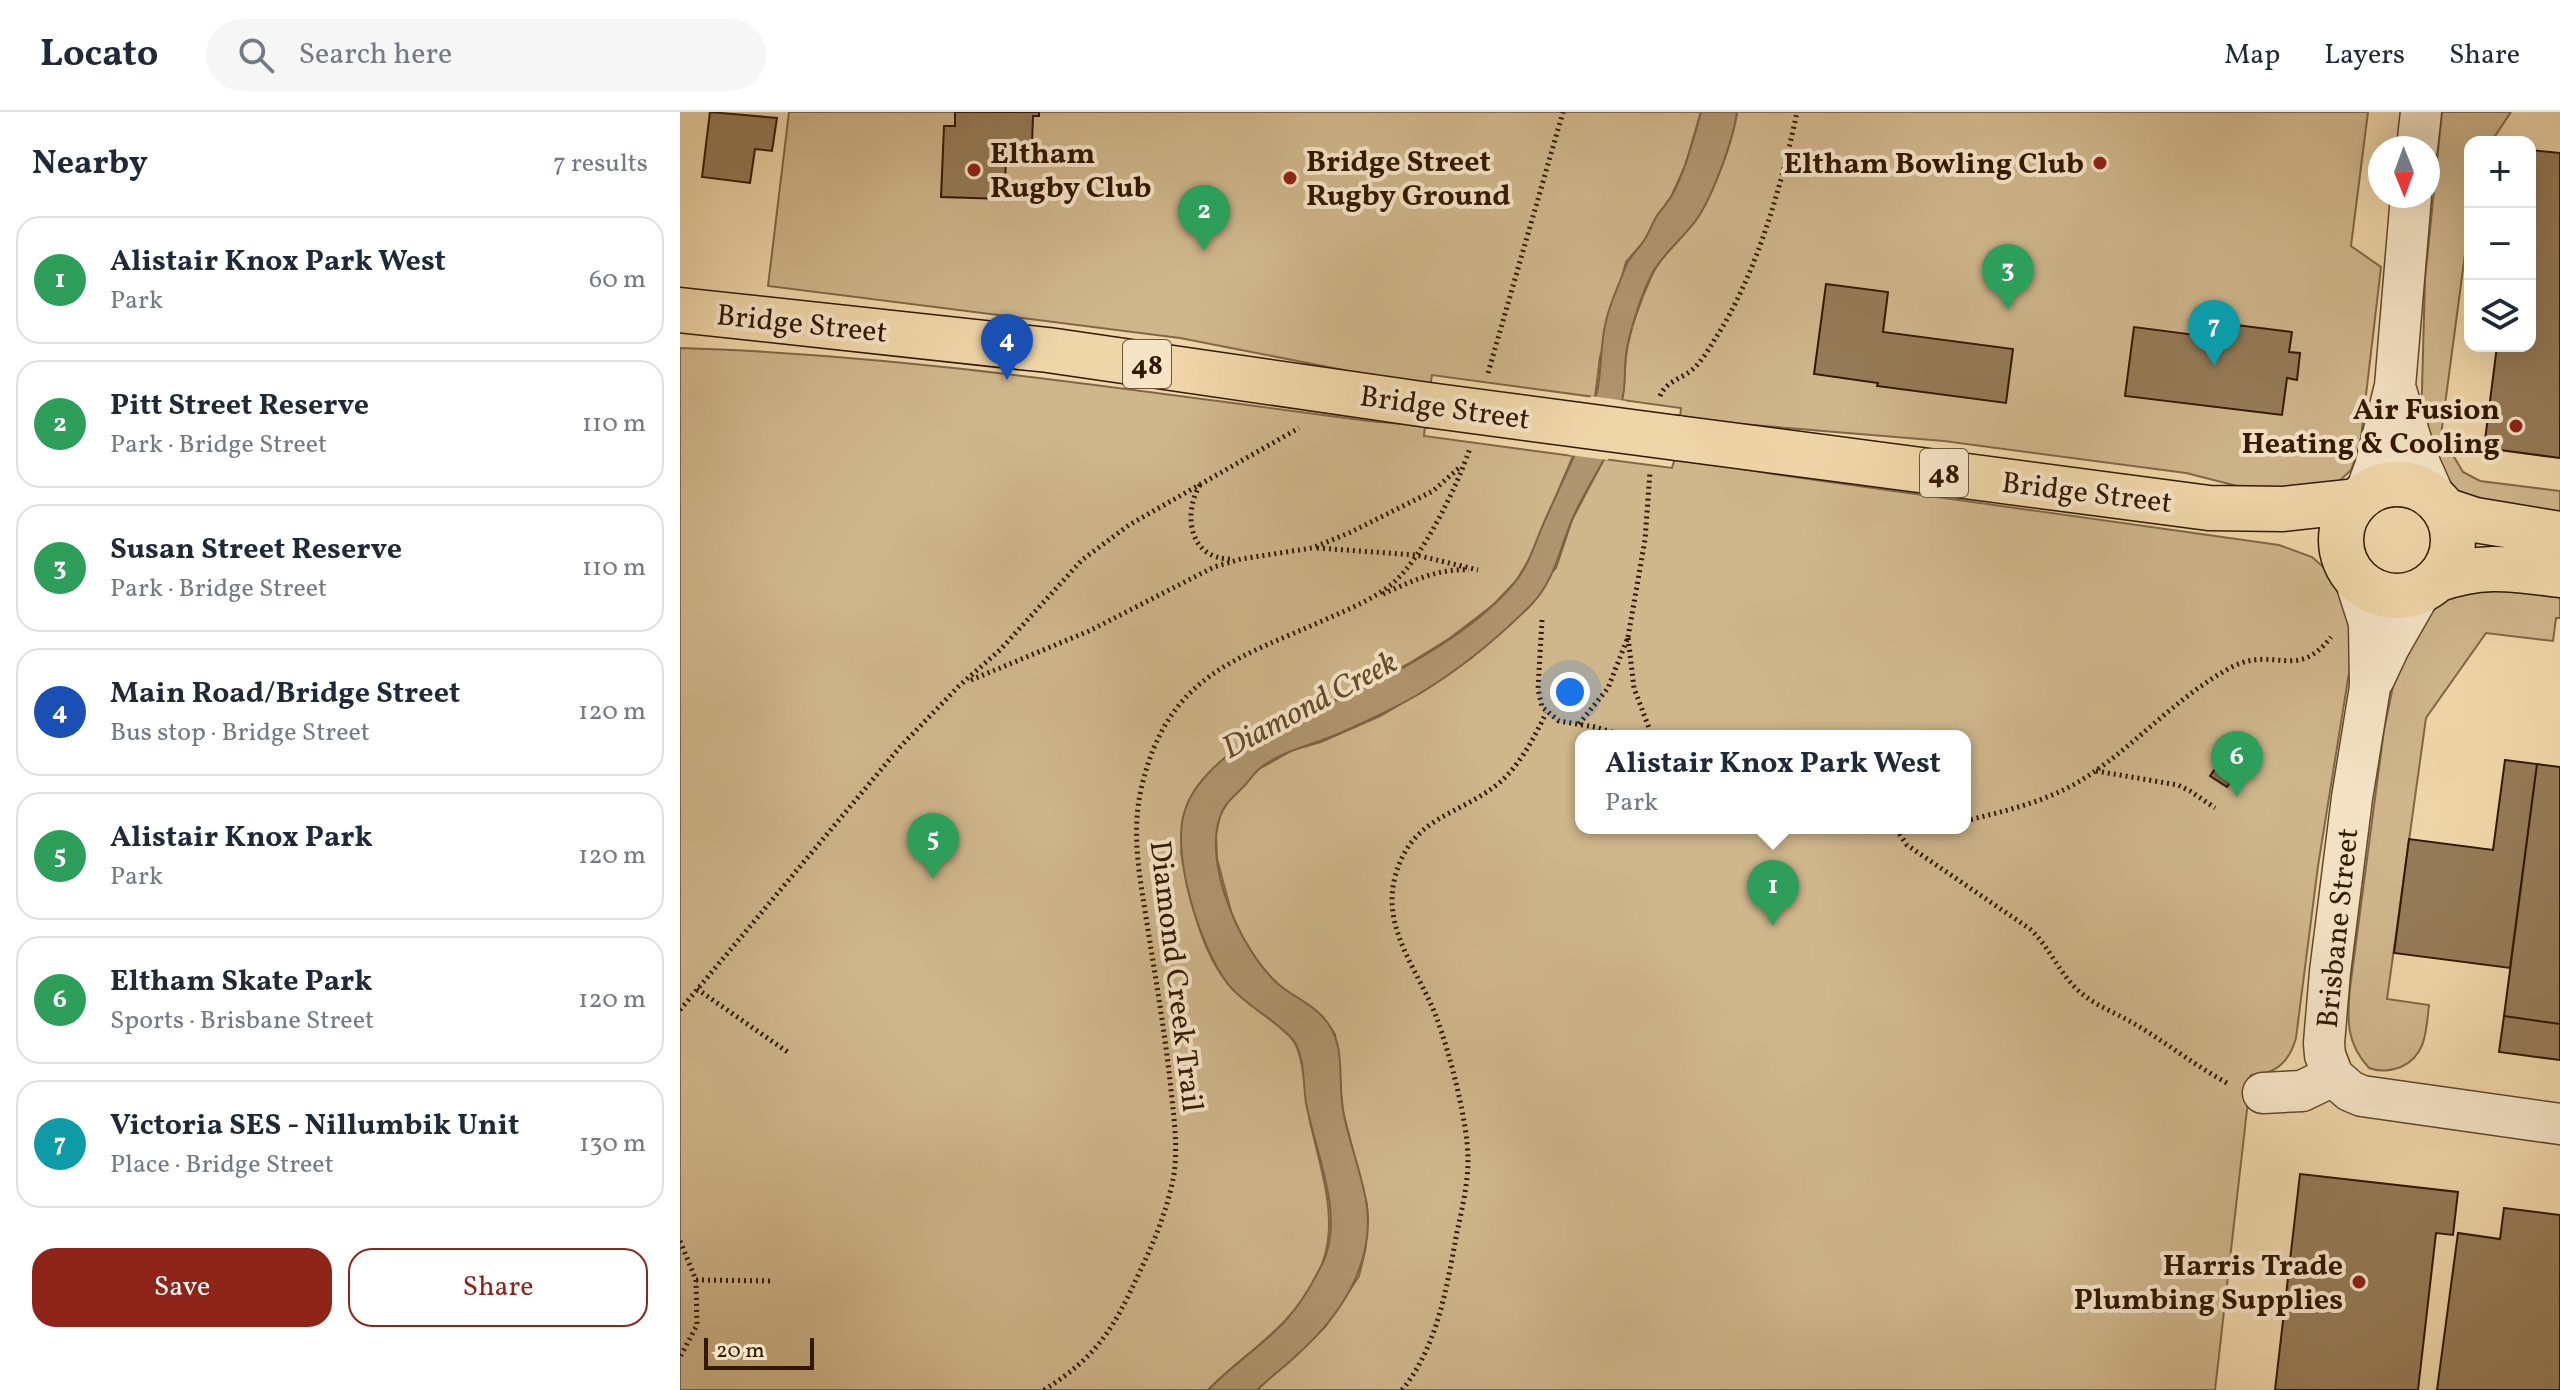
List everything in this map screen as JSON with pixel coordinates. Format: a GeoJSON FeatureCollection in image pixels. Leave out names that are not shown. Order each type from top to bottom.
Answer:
{"type":"FeatureCollection","features":[{"type":"Feature","properties":{"kind":"main road","name":"Bridge Street"},"geometry":{"type":"LineString","coordinates":[[680,310],[984,342],[1428,405],[2209,508],[2283,509],[2360,498]]}},
{"type":"Feature","properties":{"kind":"main road","name":"48"},"geometry":{"type":"LineString","coordinates":[[2360,498],[2379,487],[2394,484],[2424,491],[2440,505],[2499,526],[2560,534]]}},
{"type":"Feature","properties":{"kind":"main road"},"geometry":{"type":"LineString","coordinates":[[2350,570],[2342,552],[2342,531],[2349,511],[2360,498]]}},
{"type":"Feature","properties":{"kind":"main road"},"geometry":{"type":"LineString","coordinates":[[2428,586],[2447,566],[2453,549],[2453,532],[2440,505]]}},
{"type":"Feature","properties":{"kind":"main road","name":"Bridge Street"},"geometry":{"type":"LineString","coordinates":[[2209,508],[2301,537],[2350,570]]}},
{"type":"Feature","properties":{"kind":"main road","name":"48"},"geometry":{"type":"LineString","coordinates":[[2350,570],[2368,588],[2384,595],[2402,596],[2461,572],[2486,568],[2560,575]]}},
{"type":"Feature","properties":{"kind":"street"},"geometry":{"type":"LineString","coordinates":[[2418,136],[2421,112]]}},
{"type":"Feature","properties":{"kind":"street"},"geometry":{"type":"LineString","coordinates":[[2360,498],[2383,439],[2395,386],[2410,208]]}},
{"type":"Feature","properties":{"kind":"street"},"geometry":{"type":"LineString","coordinates":[[2395,386],[2415,453],[2440,505]]}},
{"type":"Feature","properties":{"kind":"street","name":"Brisbane Street"},"geometry":{"type":"LineString","coordinates":[[2333,1076],[2325,1055],[2324,1027],[2352,798],[2370,687],[2369,623],[2350,570]]}},
{"type":"Feature","properties":{"kind":"street","name":"Brisbane Street"},"geometry":{"type":"LineString","coordinates":[[2370,687],[2396,633],[2428,586]]}},
{"type":"Feature","properties":{"kind":"street"},"geometry":{"type":"LineString","coordinates":[[2263,1093],[2302,1091],[2333,1076],[2350,1091],[2371,1098],[2560,1124]]}},
{"type":"Feature","properties":{"kind":"path"},"geometry":{"type":"LineString","coordinates":[[1485,382],[1563,112]]}},
{"type":"Feature","properties":{"kind":"path"},"geometry":{"type":"LineString","coordinates":[[1579,724],[1608,688],[1628,637],[1662,436],[1662,390],[1692,369],[1720,333],[1755,258],[1775,200],[1797,112]]}},
{"type":"Feature","properties":{"kind":"path"},"geometry":{"type":"LineString","coordinates":[[680,1010],[900,747],[959,686],[1000,650],[1082,560],[1129,525],[1294,432],[1306,413],[1310,388]]}},
{"type":"Feature","properties":{"kind":"path","name":"Diamond Creek Trail"},"geometry":{"type":"LineString","coordinates":[[1044,1390],[1077,1368],[1100,1344],[1118,1318],[1167,1207],[1174,1172],[1176,1139],[1164,1017],[1136,848],[1137,810],[1151,754],[1172,712],[1211,674],[1263,645],[1364,602],[1393,583],[1416,555],[1466,461],[1472,442]]}},
{"type":"Feature","properties":{"kind":"path"},"geometry":{"type":"LineString","coordinates":[[1312,548],[1433,491],[1466,461]]}},
{"type":"Feature","properties":{"kind":"path"},"geometry":{"type":"LineString","coordinates":[[1201,483],[1193,496],[1190,513],[1190,525],[1198,545],[1215,556],[1241,559]]}},
{"type":"Feature","properties":{"kind":"path"},"geometry":{"type":"LineString","coordinates":[[959,686],[1089,631],[1198,573],[1241,559],[1312,548],[1416,555],[1478,570],[1453,569],[1432,574],[1364,602]]}},
{"type":"Feature","properties":{"kind":"path"},"geometry":{"type":"LineString","coordinates":[[1542,620],[1538,689],[1546,713],[1559,721],[1602,730]]}},
{"type":"Feature","properties":{"kind":"path"},"geometry":{"type":"LineString","coordinates":[[1971,819],[2047,797],[2095,771],[2156,719],[2225,671],[2252,659],[2304,660],[2318,653],[2332,636]]}},
{"type":"Feature","properties":{"kind":"path"},"geometry":{"type":"LineString","coordinates":[[1628,637],[1634,688],[1650,730]]}},
{"type":"Feature","properties":{"kind":"path"},"geometry":{"type":"LineString","coordinates":[[1402,1390],[1424,1353],[1445,1296],[1468,1160],[1463,1122],[1443,1037],[1395,928],[1392,894],[1395,879],[1400,861],[1409,846],[1429,824],[1499,783],[1511,770],[1546,713]]}},
{"type":"Feature","properties":{"kind":"path"},"geometry":{"type":"LineString","coordinates":[[2095,771],[2178,785],[2215,808]]}},
{"type":"Feature","properties":{"kind":"path"},"geometry":{"type":"LineString","coordinates":[[1899,834],[1907,845],[2030,929],[2069,981],[2087,998],[2140,1026],[2230,1085],[2263,1093]]}},
{"type":"Feature","properties":{"kind":"path"},"geometry":{"type":"LineString","coordinates":[[697,989],[789,1053]]}},
{"type":"Feature","properties":{"kind":"path"},"geometry":{"type":"LineString","coordinates":[[680,1241],[696,1280],[697,1325],[680,1357]]}},
{"type":"Feature","properties":{"kind":"path"},"geometry":{"type":"LineString","coordinates":[[696,1280],[774,1281]]}},
{"type":"Feature","properties":{"kind":"shaded area"},"geometry":{"type":"Polygon","coordinates":[[[789,112],[1701,112],[1685,166],[1671,197],[1645,240],[1626,262],[1600,357],[1595,397],[1432,375],[1430,387],[1180,338],[768,286],[789,112]]]}},
{"type":"Feature","properties":{"kind":"shaded area"},"geometry":{"type":"Polygon","coordinates":[[[1701,112],[1737,112],[1727,151],[1699,216],[1658,264],[1645,290],[1628,346],[1624,390],[1612,438],[1575,513],[1546,585],[1531,605],[1449,675],[1390,710],[1269,762],[1227,804],[1220,817],[1216,837],[1217,859],[1221,882],[1239,929],[1277,983],[1322,1016],[1336,1038],[1344,1115],[1365,1195],[1368,1228],[1365,1249],[1351,1288],[1314,1338],[1257,1390],[1208,1390],[1276,1330],[1296,1307],[1324,1260],[1331,1222],[1326,1182],[1306,1103],[1298,1048],[1280,1027],[1235,992],[1207,948],[1190,900],[1181,850],[1185,810],[1203,779],[1249,740],[1266,729],[1351,694],[1417,660],[1481,616],[1515,582],[1529,559],[1587,424],[1599,383],[1608,314],[1628,261],[1677,185],[1701,112]]]}},
{"type":"Feature","properties":{"kind":"shaded area"},"geometry":{"type":"Polygon","coordinates":[[[1737,112],[2368,112],[2351,246],[2381,267],[2360,446],[2351,470],[2333,487],[2245,488],[2186,473],[1944,441],[1680,419],[1681,408],[1622,400],[1627,347],[1644,294],[1656,268],[1702,211],[1726,153],[1737,112]]]}},
{"type":"Feature","properties":{"kind":"shaded area"},"geometry":{"type":"Polygon","coordinates":[[[2442,112],[2511,112],[2495,136],[2464,136],[2464,261],[2441,435],[2463,472],[2480,481],[2560,491],[2560,523],[2474,507],[2447,485],[2421,426],[2425,279],[2432,208],[2440,208],[2442,112]]]}},
{"type":"Feature","properties":{"kind":"shaded area"},"geometry":{"type":"Polygon","coordinates":[[[680,348],[853,358],[1025,376],[1425,426],[1424,436],[1573,456],[1530,558],[1516,581],[1493,605],[1450,638],[1408,664],[1350,695],[1298,714],[1181,852],[1197,921],[1218,970],[1235,992],[1285,1031],[1296,1045],[1328,1202],[1326,1249],[1319,1272],[1306,1296],[1276,1330],[1208,1390],[680,1390],[680,348]]]}},
{"type":"Feature","properties":{"kind":"shaded area"},"geometry":{"type":"Polygon","coordinates":[[[1675,458],[2279,545],[2312,557],[2338,580],[2346,592],[2353,648],[2318,866],[2296,1038],[2281,1065],[2268,1072],[2251,1075],[2215,1390],[1257,1390],[1325,1327],[1359,1276],[1365,1251],[1367,1205],[1343,1112],[1335,1034],[1322,1016],[1279,986],[1253,957],[1241,937],[1217,859],[1216,834],[1220,815],[1229,800],[1259,769],[1293,750],[1321,742],[1380,716],[1471,658],[1556,568],[1572,520],[1604,459],[1672,468],[1675,458]]]}},
{"type":"Feature","properties":{"kind":"shaded area"},"geometry":{"type":"Polygon","coordinates":[[[2560,587],[2560,618],[2556,618],[2553,641],[2486,633],[2426,718],[2387,999],[2429,1005],[2426,1032],[2420,1049],[2410,1062],[2389,1070],[2369,1068],[2352,1040],[2348,1010],[2350,988],[2384,730],[2394,681],[2416,622],[2448,592],[2560,587]]]}},
{"type":"Feature","properties":{"kind":"pier"},"geometry":{"type":"Polygon","coordinates":[[[1591,396],[1626,401],[1608,460],[1569,455],[1583,425],[1591,396]]]}},
{"type":"Feature","properties":{"kind":"building"},"geometry":{"type":"Polygon","coordinates":[[[710,112],[777,118],[772,151],[755,149],[750,183],[702,177],[710,112]]]}},
{"type":"Feature","properties":{"kind":"building","name":"Eltham Rugby Club"},"geometry":{"type":"Polygon","coordinates":[[[955,112],[1039,112],[1039,116],[1033,116],[1032,144],[1007,142],[1004,199],[941,197],[944,126],[955,126],[955,112]]]}},
{"type":"Feature","properties":{"kind":"building"},"geometry":{"type":"Polygon","coordinates":[[[2536,151],[2560,153],[2560,458],[2484,448],[2496,352],[2536,352],[2536,151]]]}},
{"type":"Feature","properties":{"kind":"building"},"geometry":{"type":"Polygon","coordinates":[[[1826,284],[1888,292],[1883,332],[2013,349],[2006,403],[1877,386],[1878,383],[1814,374],[1826,284]]]}},
{"type":"Feature","properties":{"kind":"building"},"geometry":{"type":"Polygon","coordinates":[[[2236,325],[2292,332],[2289,352],[2300,353],[2297,380],[2287,378],[2282,415],[2125,396],[2134,327],[2234,340],[2236,325]]]}},
{"type":"Feature","properties":{"kind":"building"},"geometry":{"type":"Polygon","coordinates":[[[2227,752],[2243,764],[2227,787],[2210,776],[2227,752]]]}},
{"type":"Feature","properties":{"kind":"building"},"geometry":{"type":"Polygon","coordinates":[[[2505,760],[2537,764],[2510,968],[2394,953],[2409,839],[2493,850],[2505,760]]]}},
{"type":"Feature","properties":{"kind":"building"},"geometry":{"type":"Polygon","coordinates":[[[2537,764],[2560,767],[2560,1024],[2504,1016],[2537,764]]]}},
{"type":"Feature","properties":{"kind":"building"},"geometry":{"type":"Polygon","coordinates":[[[2504,1016],[2560,1024],[2560,1060],[2499,1052],[2504,1016]]]}},
{"type":"Feature","properties":{"kind":"building"},"geometry":{"type":"Polygon","coordinates":[[[2300,1174],[2458,1192],[2453,1235],[2436,1233],[2418,1390],[2275,1390],[2300,1174]]]}},
{"type":"Feature","properties":{"kind":"building"},"geometry":{"type":"Polygon","coordinates":[[[2504,1208],[2560,1215],[2560,1390],[2437,1390],[2458,1233],[2500,1239],[2504,1208]]]}},
{"type":"Feature","properties":{"kind":"place","name":"Eltham Bowling Club"},"geometry":{"type":"Point","coordinates":[2100,163]}},
{"type":"Feature","properties":{"kind":"place","name":"Eltham Rugby Club"},"geometry":{"type":"Point","coordinates":[974,170]}},
{"type":"Feature","properties":{"kind":"place","name":"Bridge Street Rugby Ground"},"geometry":{"type":"Point","coordinates":[1290,178]}},
{"type":"Feature","properties":{"kind":"place","name":"Pitt Street Reserve"},"geometry":{"type":"Point","coordinates":[1204,251]}},
{"type":"Feature","properties":{"kind":"place","name":"Susan Street Reserve"},"geometry":{"type":"Point","coordinates":[2008,310]}},
{"type":"Feature","properties":{"kind":"place","name":"Victoria SES - Nillumbik Unit"},"geometry":{"type":"Point","coordinates":[2214,366]}},
{"type":"Feature","properties":{"kind":"place","name":"Main Road/Bridge Street"},"geometry":{"type":"Point","coordinates":[1007,380]}},
{"type":"Feature","properties":{"kind":"place","name":"Air Fusion Heating & Cooling"},"geometry":{"type":"Point","coordinates":[2516,426]}},
{"type":"Feature","properties":{"kind":"place","name":"Eltham Skate Park"},"geometry":{"type":"Point","coordinates":[2237,797]}},
{"type":"Feature","properties":{"kind":"place","name":"Alistair Knox Park"},"geometry":{"type":"Point","coordinates":[933,879]}},
{"type":"Feature","properties":{"kind":"place","name":"Alistair Knox Park West"},"geometry":{"type":"Point","coordinates":[1773,926]}},
{"type":"Feature","properties":{"kind":"place","name":"Harris Trade Plumbing Supplies"},"geometry":{"type":"Point","coordinates":[2359,1282]}},
{"type":"Feature","properties":{"kind":"water label","name":"Diamond Creek"},"geometry":{"type":"Point","coordinates":[1309,704]}}]}
